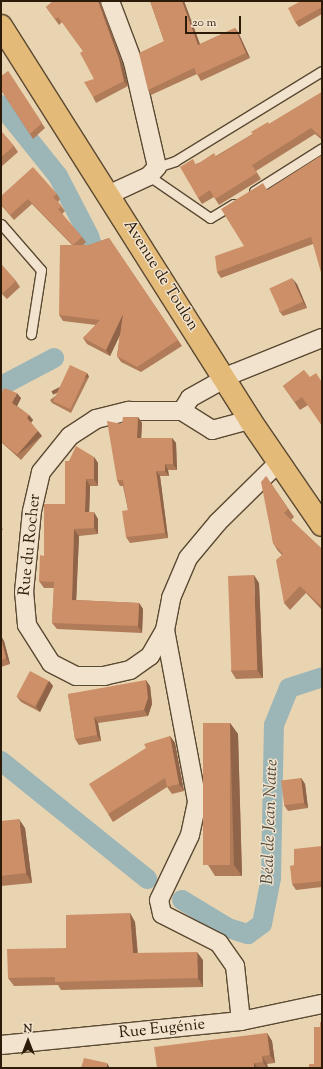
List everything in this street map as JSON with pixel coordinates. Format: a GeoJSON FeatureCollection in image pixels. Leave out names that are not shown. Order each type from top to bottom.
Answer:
{"type":"FeatureCollection","features":[{"type":"Feature","properties":{"kind":"main road","name":"Avenue de Toulon"},"geometry":{"type":"LineString","coordinates":[[1,26],[250,420],[322,525]]}},
{"type":"Feature","properties":{"kind":"street"},"geometry":{"type":"LineString","coordinates":[[108,194],[152,172],[133,62],[110,1]]}},
{"type":"Feature","properties":{"kind":"street"},"geometry":{"type":"LineString","coordinates":[[250,420],[212,430],[182,411],[190,398],[225,379],[322,338]]}},
{"type":"Feature","properties":{"kind":"street","name":"Rue du Rocher"},"geometry":{"type":"LineString","coordinates":[[165,630],[150,656],[130,670],[105,676],[76,676],[51,663],[27,625],[24,592],[32,511],[41,472],[70,436],[96,419],[129,411],[182,411]]}},
{"type":"Feature","properties":{"kind":"street"},"geometry":{"type":"LineString","coordinates":[[241,1021],[235,966],[219,943],[162,914],[159,900],[190,835],[197,801],[165,630],[171,598],[188,558],[218,522],[279,462]]}},
{"type":"Feature","properties":{"kind":"street","name":"Rue Eugénie"},"geometry":{"type":"LineString","coordinates":[[1,1045],[241,1021],[322,1004]]}},
{"type":"Feature","properties":{"kind":"lane"},"geometry":{"type":"LineString","coordinates":[[322,70],[175,161],[152,172],[210,218],[322,148]]}},
{"type":"Feature","properties":{"kind":"lane"},"geometry":{"type":"LineString","coordinates":[[1,224],[41,270],[31,334]]}},
{"type":"Feature","properties":{"kind":"building"},"geometry":{"type":"Polygon","coordinates":[[[51,1],[98,1],[119,59],[124,81],[93,97],[84,82],[94,79],[80,53],[83,51],[58,17],[55,19],[46,7],[52,2],[51,1]]]}},
{"type":"Feature","properties":{"kind":"building"},"geometry":{"type":"Polygon","coordinates":[[[150,1],[182,1],[198,45],[235,28],[246,53],[197,75],[194,68],[148,90],[139,53],[164,41],[150,1]]]}},
{"type":"Feature","properties":{"kind":"building"},"geometry":{"type":"Polygon","coordinates":[[[301,1],[322,1],[322,7],[295,22],[288,8],[301,1]]]}},
{"type":"Feature","properties":{"kind":"building"},"geometry":{"type":"Polygon","coordinates":[[[8,71],[42,123],[30,134],[1,90],[1,76],[8,71]]]}},
{"type":"Feature","properties":{"kind":"building"},"geometry":{"type":"Polygon","coordinates":[[[322,92],[322,138],[311,128],[252,165],[257,173],[215,199],[210,190],[198,198],[180,167],[193,159],[196,165],[214,153],[216,157],[253,134],[251,132],[268,122],[269,124],[322,92]]]}},
{"type":"Feature","properties":{"kind":"building"},"geometry":{"type":"Polygon","coordinates":[[[1,131],[14,146],[1,157],[1,131]]]}},
{"type":"Feature","properties":{"kind":"building"},"geometry":{"type":"Polygon","coordinates":[[[322,155],[322,276],[311,237],[217,272],[215,256],[244,246],[221,209],[263,183],[267,190],[322,155]]]}},
{"type":"Feature","properties":{"kind":"building"},"geometry":{"type":"Polygon","coordinates":[[[33,167],[57,194],[53,197],[62,206],[58,209],[82,237],[73,245],[28,199],[10,215],[1,204],[1,196],[33,167]]]}},
{"type":"Feature","properties":{"kind":"building"},"geometry":{"type":"Polygon","coordinates":[[[109,238],[178,340],[137,367],[117,356],[123,314],[106,350],[83,338],[100,320],[59,315],[60,245],[89,245],[109,238]]]}},
{"type":"Feature","properties":{"kind":"building"},"geometry":{"type":"Polygon","coordinates":[[[1,264],[16,281],[3,293],[1,292],[1,264]]]}},
{"type":"Feature","properties":{"kind":"building"},"geometry":{"type":"Polygon","coordinates":[[[292,278],[303,302],[280,312],[269,289],[292,278]]]}},
{"type":"Feature","properties":{"kind":"building"},"geometry":{"type":"Polygon","coordinates":[[[70,365],[87,373],[70,409],[53,401],[70,365]]]}},
{"type":"Feature","properties":{"kind":"building"},"geometry":{"type":"Polygon","coordinates":[[[304,370],[310,377],[316,373],[322,382],[322,426],[302,397],[295,402],[283,386],[304,370]]]}},
{"type":"Feature","properties":{"kind":"building"},"geometry":{"type":"Polygon","coordinates":[[[4,388],[17,393],[12,403],[29,415],[27,418],[38,431],[17,455],[1,441],[1,394],[4,388]]]}},
{"type":"Feature","properties":{"kind":"building"},"geometry":{"type":"Polygon","coordinates":[[[123,417],[138,417],[137,438],[172,438],[173,464],[165,464],[165,471],[156,471],[165,533],[126,537],[122,511],[128,510],[123,480],[117,480],[107,421],[122,424],[123,417]]]}},
{"type":"Feature","properties":{"kind":"building"},"geometry":{"type":"Polygon","coordinates":[[[76,446],[94,457],[94,479],[86,479],[85,512],[94,512],[94,528],[74,529],[72,600],[139,603],[138,626],[52,623],[54,582],[39,581],[40,555],[44,556],[44,504],[65,504],[65,461],[69,461],[76,446]]]}},
{"type":"Feature","properties":{"kind":"building"},"geometry":{"type":"Polygon","coordinates":[[[266,476],[288,509],[284,513],[322,549],[322,606],[300,586],[284,603],[276,560],[283,554],[273,543],[261,482],[266,476]]]}},
{"type":"Feature","properties":{"kind":"building"},"geometry":{"type":"Polygon","coordinates":[[[254,575],[257,670],[231,671],[228,576],[254,575]]]}},
{"type":"Feature","properties":{"kind":"building"},"geometry":{"type":"Polygon","coordinates":[[[1,638],[6,658],[1,660],[1,638]]]}},
{"type":"Feature","properties":{"kind":"building"},"geometry":{"type":"Polygon","coordinates":[[[30,671],[49,681],[35,706],[16,697],[30,671]]]}},
{"type":"Feature","properties":{"kind":"building"},"geometry":{"type":"Polygon","coordinates":[[[146,680],[148,698],[144,710],[94,717],[97,735],[75,739],[68,694],[146,680]]]}},
{"type":"Feature","properties":{"kind":"building"},"geometry":{"type":"Polygon","coordinates":[[[203,723],[230,723],[230,865],[203,865],[203,723]]]}},
{"type":"Feature","properties":{"kind":"building"},"geometry":{"type":"Polygon","coordinates":[[[170,736],[179,784],[167,787],[165,778],[108,814],[89,784],[146,748],[144,744],[170,736]]]}},
{"type":"Feature","properties":{"kind":"building"},"geometry":{"type":"Polygon","coordinates":[[[301,778],[304,803],[284,805],[281,780],[301,778]]]}},
{"type":"Feature","properties":{"kind":"building"},"geometry":{"type":"Polygon","coordinates":[[[19,819],[26,873],[1,876],[1,821],[19,819]]]}},
{"type":"Feature","properties":{"kind":"building"},"geometry":{"type":"Polygon","coordinates":[[[322,846],[322,881],[292,884],[290,866],[294,865],[294,849],[322,846]]]}},
{"type":"Feature","properties":{"kind":"building"},"geometry":{"type":"Polygon","coordinates":[[[130,913],[133,953],[197,952],[198,978],[55,982],[55,977],[8,978],[7,949],[66,948],[66,915],[130,913]]]}},
{"type":"Feature","properties":{"kind":"building"},"geometry":{"type":"Polygon","coordinates":[[[320,1022],[322,1022],[322,1068],[309,1068],[309,1064],[314,1064],[314,1027],[320,1027],[320,1022]]]}},
{"type":"Feature","properties":{"kind":"building"},"geometry":{"type":"Polygon","coordinates":[[[267,1033],[270,1055],[262,1056],[263,1062],[254,1063],[254,1068],[157,1068],[154,1047],[267,1033]]]}},
{"type":"Feature","properties":{"kind":"building"},"geometry":{"type":"Polygon","coordinates":[[[84,1058],[107,1063],[106,1068],[81,1068],[84,1058]]]}},
{"type":"Feature","properties":{"kind":"waterway","name":"Béal de Jean Natte"},"geometry":{"type":"LineString","coordinates":[[1,105],[58,176],[89,236],[100,270]]}},
{"type":"Feature","properties":{"kind":"waterway","name":"Béal de Jean Natte"},"geometry":{"type":"LineString","coordinates":[[1,386],[54,358]]}},
{"type":"Feature","properties":{"kind":"waterway","name":"Béal de Jean Natte"},"geometry":{"type":"LineString","coordinates":[[182,900],[228,928],[248,934],[262,924],[271,878],[274,725],[289,688],[322,677]]}},
{"type":"Feature","properties":{"kind":"waterway","name":"Béal de Jean Natte"},"geometry":{"type":"LineString","coordinates":[[1,761],[147,879]]}}]}
